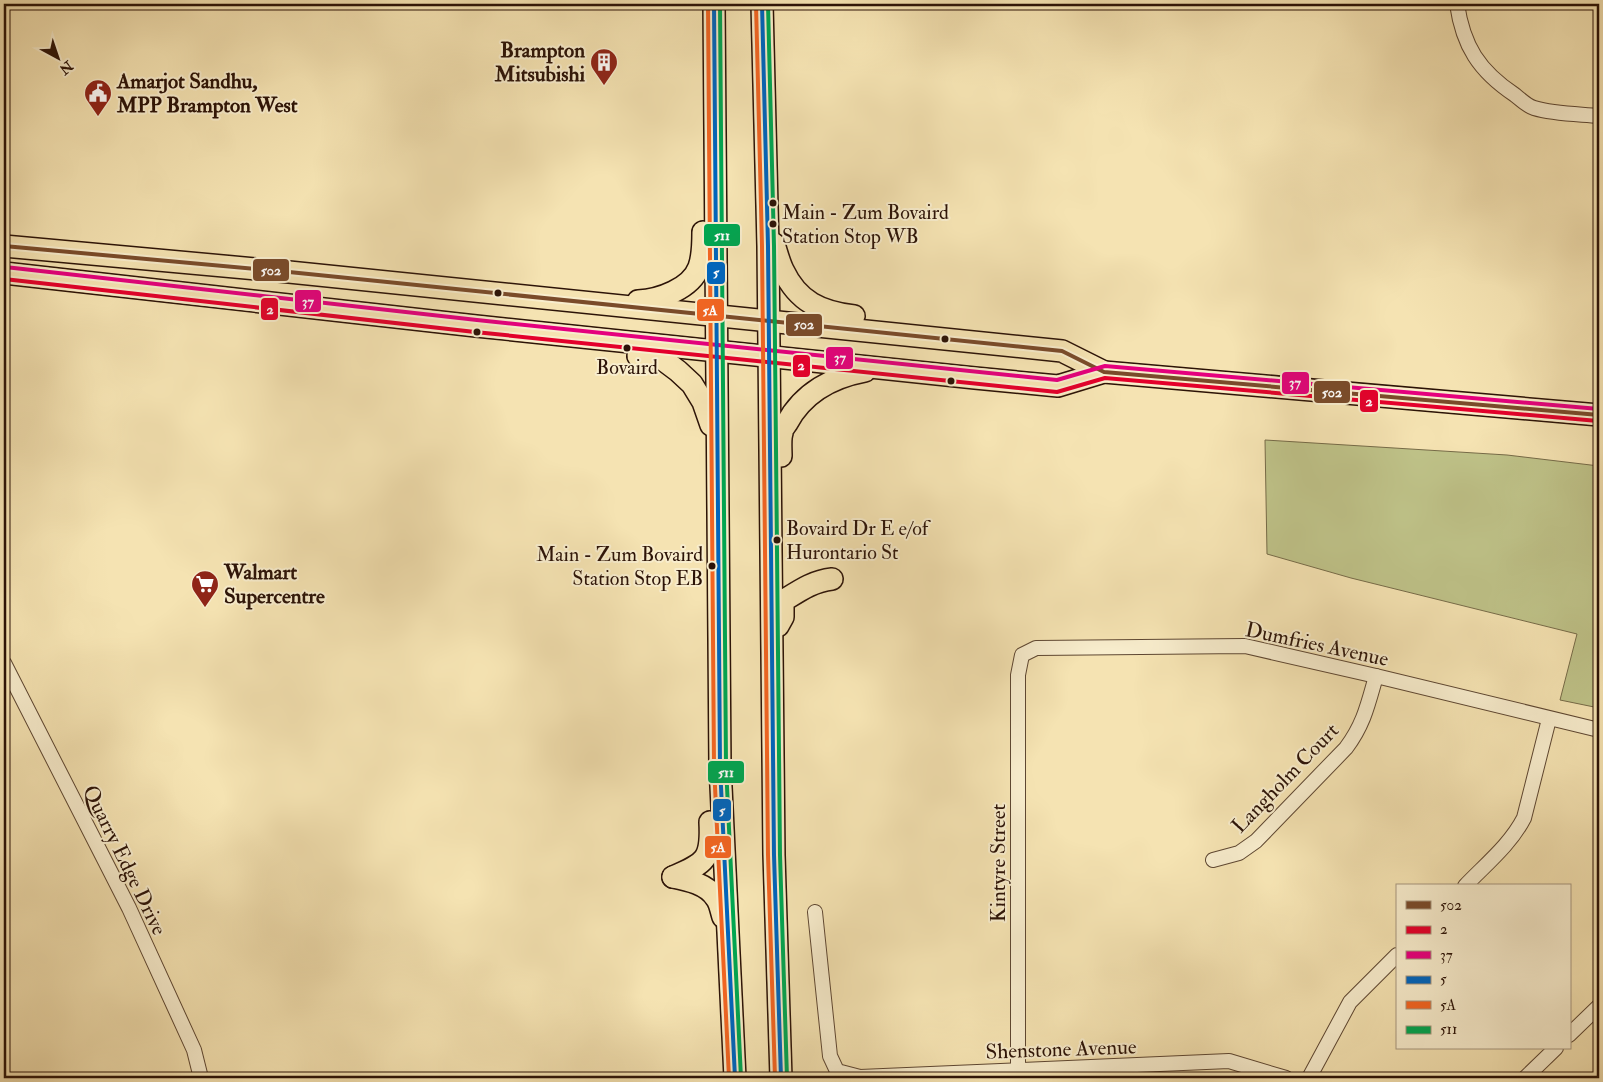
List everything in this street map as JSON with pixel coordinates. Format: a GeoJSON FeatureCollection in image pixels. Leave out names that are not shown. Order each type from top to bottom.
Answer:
{"type":"FeatureCollection","features":[{"type":"Feature","properties":{"kind":"main road"},"geometry":{"type":"LineString","coordinates":[[714,4],[716,449],[721,795],[736,1078]]}},
{"type":"Feature","properties":{"kind":"main road"},"geometry":{"type":"LineString","coordinates":[[762,4],[768,210],[774,855],[781,1078]]}},
{"type":"Feature","properties":{"kind":"main road"},"geometry":{"type":"LineString","coordinates":[[598,303],[650,301],[674,293],[682,287],[699,269],[702,251],[703,219],[715,197]]}},
{"type":"Feature","properties":{"kind":"main road"},"geometry":{"type":"LineString","coordinates":[[768,210],[774,243],[783,270],[802,296],[818,308],[833,314],[879,319],[894,333]]}},
{"type":"Feature","properties":{"kind":"main road"},"geometry":{"type":"LineString","coordinates":[[4,246],[289,272],[1062,351],[1104,372],[1599,416]]}},
{"type":"Feature","properties":{"kind":"main road"},"geometry":{"type":"LineString","coordinates":[[4,273],[594,338],[1058,386],[1104,372]]}},
{"type":"Feature","properties":{"kind":"main road"},"geometry":{"type":"LineString","coordinates":[[594,338],[622,353],[662,359],[678,370],[692,384],[703,402],[716,449]]}},
{"type":"Feature","properties":{"kind":"main road"},"geometry":{"type":"LineString","coordinates":[[770,497],[782,484],[781,433],[790,416],[811,394],[832,382],[853,373],[880,368]]}},
{"type":"Feature","properties":{"kind":"main road"},"geometry":{"type":"LineString","coordinates":[[772,639],[783,617],[783,601],[805,587],[832,579]]}},
{"type":"Feature","properties":{"kind":"main road"},"geometry":{"type":"LineString","coordinates":[[721,795],[709,811],[711,843],[708,854],[696,866],[673,877],[694,882],[710,890],[718,899],[723,917],[728,952]]}},
{"type":"Feature","properties":{"kind":"street"},"geometry":{"type":"LineString","coordinates":[[1457,4],[1461,26],[1472,52],[1486,71],[1503,87],[1533,107],[1599,116]]}},
{"type":"Feature","properties":{"kind":"street","name":"Dumfries Avenue"},"geometry":{"type":"LineString","coordinates":[[1022,655],[1036,648],[1246,646],[1599,730]]}},
{"type":"Feature","properties":{"kind":"street","name":"Kintyre Street"},"geometry":{"type":"LineString","coordinates":[[1018,1071],[1018,675],[1022,655]]}},
{"type":"Feature","properties":{"kind":"street","name":"Quarry Edge Drive"},"geometry":{"type":"LineString","coordinates":[[4,663],[129,908],[194,1050],[201,1078]]}},
{"type":"Feature","properties":{"kind":"street","name":"Langholm Court"},"geometry":{"type":"LineString","coordinates":[[1213,860],[1239,852],[1256,842],[1346,748],[1364,719],[1376,676]]}},
{"type":"Feature","properties":{"kind":"street"},"geometry":{"type":"LineString","coordinates":[[1467,884],[1506,844],[1524,818],[1549,719]]}},
{"type":"Feature","properties":{"kind":"street","name":"Shenstone Avenue"},"geometry":{"type":"LineString","coordinates":[[815,912],[830,1056],[837,1071],[860,1077],[1229,1061],[1286,1078]]}},
{"type":"Feature","properties":{"kind":"street"},"geometry":{"type":"LineString","coordinates":[[1310,1078],[1350,1002],[1396,956]]}},
{"type":"Feature","properties":{"kind":"street"},"geometry":{"type":"LineString","coordinates":[[1570,1034],[1599,1006]]}},
{"type":"Feature","properties":{"kind":"street"},"geometry":{"type":"LineString","coordinates":[[1525,1078],[1554,1050]]}},
{"type":"Feature","properties":{"kind":"green space"},"geometry":{"type":"Polygon","coordinates":[[[1265,440],[1507,455],[1599,466],[1599,708],[1560,700],[1577,634],[1351,578],[1267,554],[1265,440]]]}},
{"type":"Feature","properties":{"kind":"transit line","name":"5A"},"geometry":{"type":"LineString","coordinates":[[708,4],[714,766],[729,1078]]}},
{"type":"Feature","properties":{"kind":"transit line","name":"5"},"geometry":{"type":"LineString","coordinates":[[714,4],[720,766],[735,1078]]}},
{"type":"Feature","properties":{"kind":"transit line","name":"511"},"geometry":{"type":"LineString","coordinates":[[720,4],[726,766],[741,1078]]}},
{"type":"Feature","properties":{"kind":"transit line","name":"5A"},"geometry":{"type":"LineString","coordinates":[[756,4],[762,246],[768,855],[775,1078]]}},
{"type":"Feature","properties":{"kind":"transit line","name":"5"},"geometry":{"type":"LineString","coordinates":[[762,4],[768,246],[774,855],[781,1078]]}},
{"type":"Feature","properties":{"kind":"transit line","name":"511"},"geometry":{"type":"LineString","coordinates":[[768,4],[774,246],[780,855],[787,1078]]}},
{"type":"Feature","properties":{"kind":"transit line","name":"502"},"geometry":{"type":"LineString","coordinates":[[4,246],[289,272],[1062,351],[1104,372],[1599,415]]}},
{"type":"Feature","properties":{"kind":"transit line","name":"37"},"geometry":{"type":"LineString","coordinates":[[5,267],[477,320],[1057,380],[1105,366],[1599,409]]}},
{"type":"Feature","properties":{"kind":"transit line","name":"2"},"geometry":{"type":"LineString","coordinates":[[4,279],[475,332],[1057,392],[1105,378],[1598,421]]}},
{"type":"Feature","properties":{"kind":"place","name":"Brampton Mitsubishi"},"geometry":{"type":"Point","coordinates":[604,86]}},
{"type":"Feature","properties":{"kind":"place","name":"Amarjot Sandhu, MPP Brampton West"},"geometry":{"type":"Point","coordinates":[98,117]}},
{"type":"Feature","properties":{"kind":"place","name":"Main - Zum Bovaird Station Stop WB"},"geometry":{"type":"Point","coordinates":[773,224]}},
{"type":"Feature","properties":{"kind":"place","name":"Bovaird"},"geometry":{"type":"Point","coordinates":[627,348]}},
{"type":"Feature","properties":{"kind":"place","name":"Bovaird Dr E e/of Hurontario St"},"geometry":{"type":"Point","coordinates":[777,540]}},
{"type":"Feature","properties":{"kind":"place","name":"Main - Zum Bovaird Station Stop EB"},"geometry":{"type":"Point","coordinates":[712,566]}},
{"type":"Feature","properties":{"kind":"place","name":"Walmart Supercentre"},"geometry":{"type":"Point","coordinates":[205,608]}}]}
